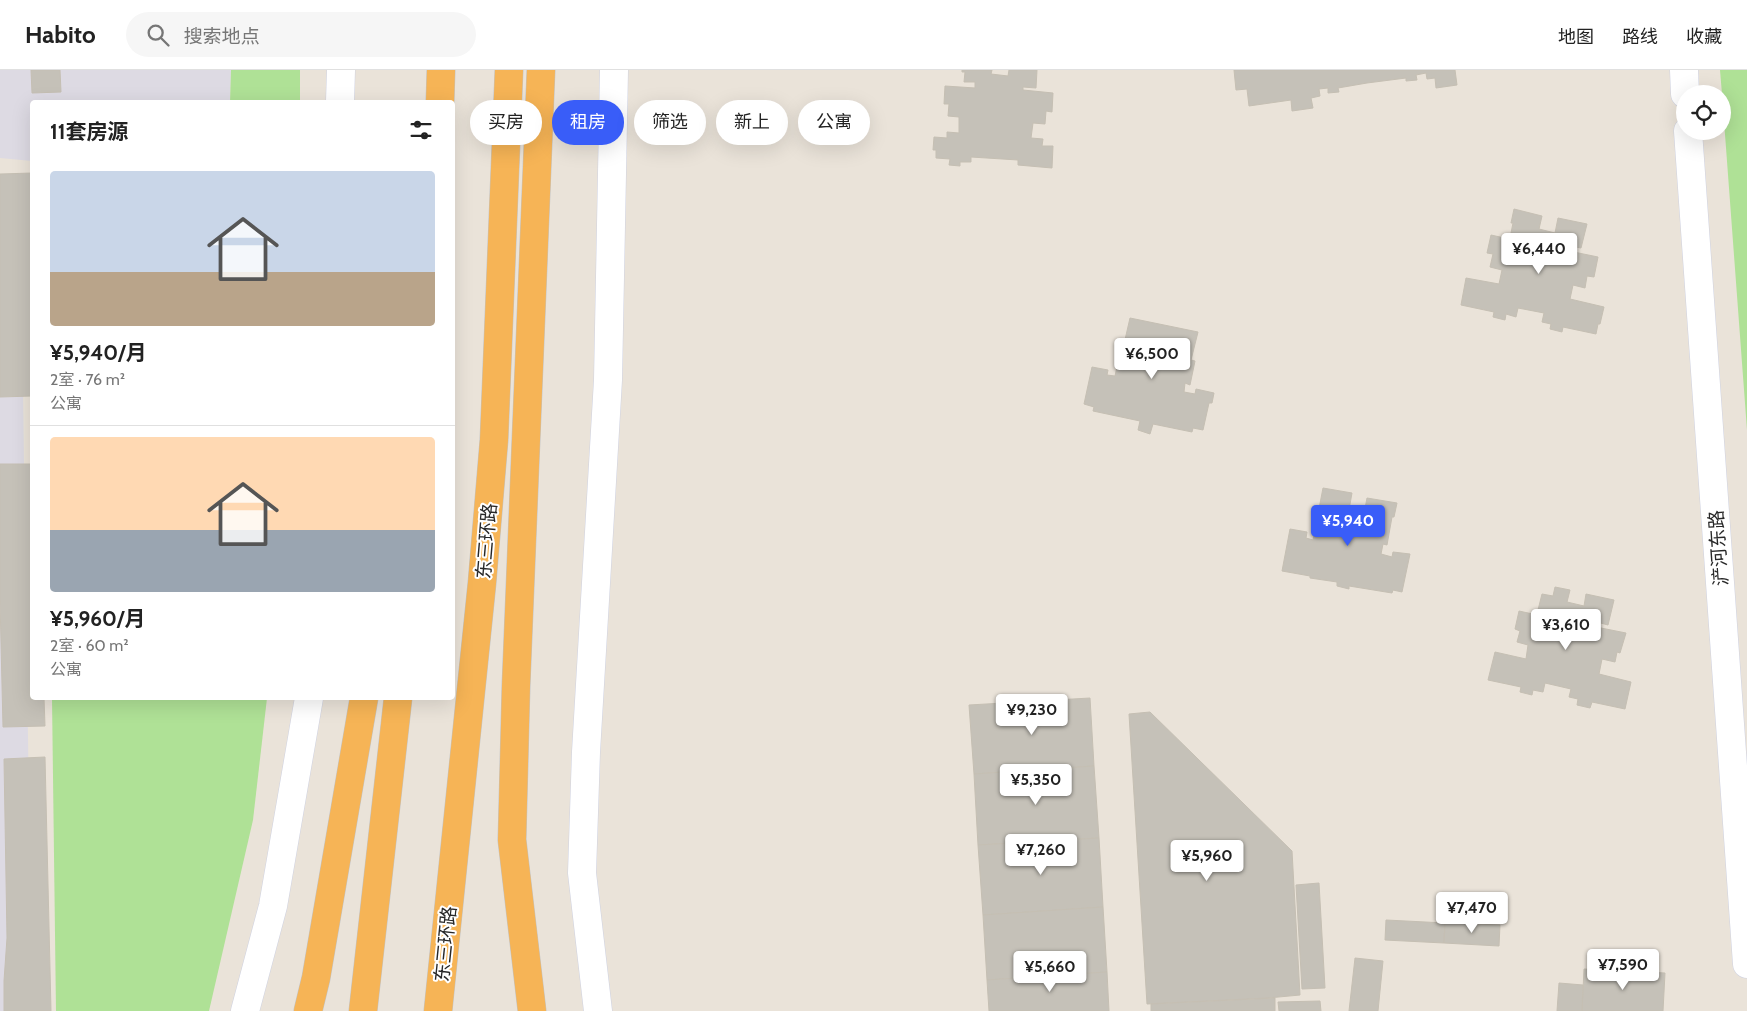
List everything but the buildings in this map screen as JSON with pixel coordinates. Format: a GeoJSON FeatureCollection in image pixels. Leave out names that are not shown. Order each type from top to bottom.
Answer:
{"type":"FeatureCollection","features":[{"type":"Feature","properties":{"kind":"highway"},"geometry":{"type":"LineString","coordinates":[[440,100],[441,70]]}},
{"type":"Feature","properties":{"kind":"highway","name":"东三环路"},"geometry":{"type":"LineString","coordinates":[[439,1007],[482,583],[494,440],[509,70]]}},
{"type":"Feature","properties":{"kind":"highway"},"geometry":{"type":"LineString","coordinates":[[532,1011],[512,840],[516,686],[541,70]]}},
{"type":"Feature","properties":{"kind":"highway"},"geometry":{"type":"LineString","coordinates":[[308,1011],[316,978],[364,700]]}},
{"type":"Feature","properties":{"kind":"highway"},"geometry":{"type":"LineString","coordinates":[[363,1011],[398,700]]}},
{"type":"Feature","properties":{"kind":"main road"},"geometry":{"type":"LineString","coordinates":[[340,100],[341,70]]}},
{"type":"Feature","properties":{"kind":"main road"},"geometry":{"type":"LineString","coordinates":[[598,1011],[582,873],[586,752],[608,380],[614,70]]}},
{"type":"Feature","properties":{"kind":"main road"},"geometry":{"type":"LineString","coordinates":[[1684,70],[1685,85]]}},
{"type":"Feature","properties":{"kind":"main road","name":"浐河东路"},"geometry":{"type":"LineString","coordinates":[[1689,140],[1747,964]]}},
{"type":"Feature","properties":{"kind":"main road"},"geometry":{"type":"LineString","coordinates":[[245,1011],[273,906],[309,700]]}},
{"type":"Feature","properties":{"kind":"shaded area"},"geometry":{"type":"Polygon","coordinates":[[[0,70],[231,70],[230,100],[30,100],[30,161],[0,158],[0,70]]]}},
{"type":"Feature","properties":{"kind":"shaded area"},"geometry":{"type":"Polygon","coordinates":[[[0,393],[23,393],[32,1011],[0,1011],[0,393]]]}},
{"type":"Feature","properties":{"kind":"green space"},"geometry":{"type":"Polygon","coordinates":[[[231,70],[300,70],[300,100],[230,100],[231,70]]]}},
{"type":"Feature","properties":{"kind":"green space"},"geometry":{"type":"Polygon","coordinates":[[[1720,70],[1747,70],[1747,430],[1725,140],[1731,140],[1731,85],[1721,85],[1720,70]]]}},
{"type":"Feature","properties":{"kind":"green space"},"geometry":{"type":"Polygon","coordinates":[[[52,700],[267,700],[253,820],[209,1011],[56,1011],[52,700]]]}}]}
